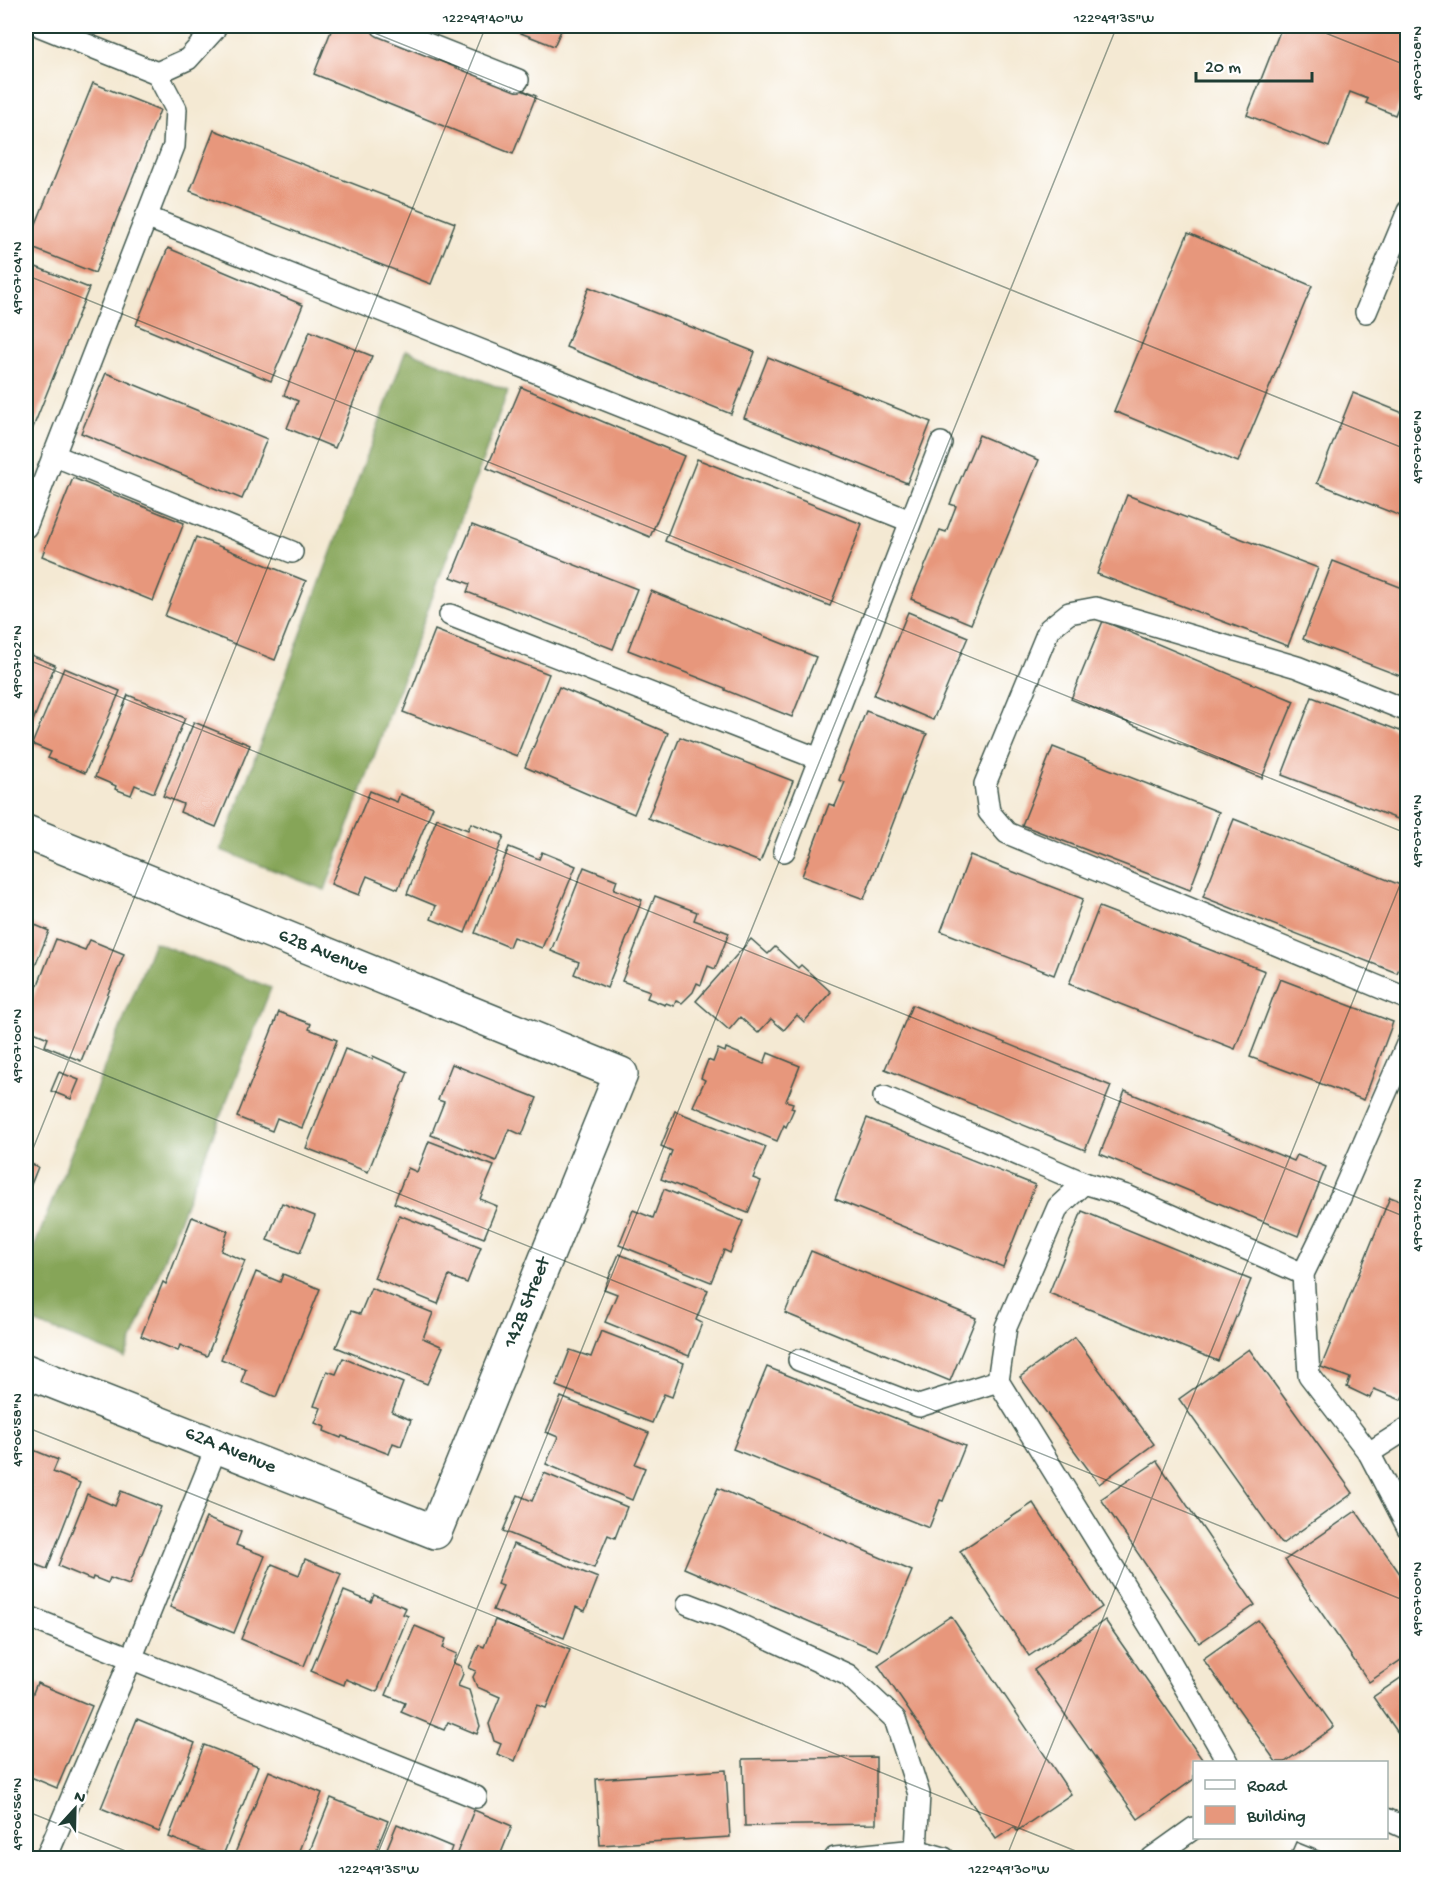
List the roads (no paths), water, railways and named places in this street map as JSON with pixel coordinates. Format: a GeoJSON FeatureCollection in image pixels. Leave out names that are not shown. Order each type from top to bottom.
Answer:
{"type":"FeatureCollection","features":[{"type":"Feature","properties":{"kind":"street","name":"62B Avenue"},"geometry":{"type":"LineString","coordinates":[[26,832],[621,1074]]}},
{"type":"Feature","properties":{"kind":"street","name":"142B Street"},"geometry":{"type":"LineString","coordinates":[[435,1532],[621,1074]]}},
{"type":"Feature","properties":{"kind":"street","name":"62A Avenue"},"geometry":{"type":"LineString","coordinates":[[26,1371],[435,1532]]}},
{"type":"Feature","properties":{"kind":"lane"},"geometry":{"type":"LineString","coordinates":[[26,527],[174,146],[176,109],[157,73],[40,26]]}},
{"type":"Feature","properties":{"kind":"lane"},"geometry":{"type":"LineString","coordinates":[[157,73],[188,59],[216,26]]}},
{"type":"Feature","properties":{"kind":"lane"},"geometry":{"type":"LineString","coordinates":[[382,26],[518,80]]}},
{"type":"Feature","properties":{"kind":"lane"},"geometry":{"type":"LineString","coordinates":[[1366,312],[1407,211]]}},
{"type":"Feature","properties":{"kind":"lane"},"geometry":{"type":"LineString","coordinates":[[146,217],[910,521]]}},
{"type":"Feature","properties":{"kind":"lane"},"geometry":{"type":"LineString","coordinates":[[784,850],[940,443]]}},
{"type":"Feature","properties":{"kind":"lane"},"geometry":{"type":"LineString","coordinates":[[53,455],[292,552]]}},
{"type":"Feature","properties":{"kind":"lane"},"geometry":{"type":"LineString","coordinates":[[1407,711],[1297,667],[1096,608],[1069,613],[1049,629],[985,784],[989,812],[1006,833],[1407,999]]}},
{"type":"Feature","properties":{"kind":"lane"},"geometry":{"type":"LineString","coordinates":[[450,615],[819,759]]}},
{"type":"Feature","properties":{"kind":"lane"},"geometry":{"type":"LineString","coordinates":[[1407,1042],[1340,1198],[1303,1274],[1309,1375],[1369,1453],[1407,1528]]}},
{"type":"Feature","properties":{"kind":"lane"},"geometry":{"type":"LineString","coordinates":[[884,1097],[1084,1183],[1127,1196],[1303,1274]]}},
{"type":"Feature","properties":{"kind":"lane"},"geometry":{"type":"LineString","coordinates":[[1084,1183],[1058,1207],[1006,1327],[998,1382],[1152,1629],[1227,1761]]}},
{"type":"Feature","properties":{"kind":"lane"},"geometry":{"type":"LineString","coordinates":[[799,1360],[919,1406],[998,1382]]}},
{"type":"Feature","properties":{"kind":"lane"},"geometry":{"type":"LineString","coordinates":[[1369,1453],[1407,1428]]}},
{"type":"Feature","properties":{"kind":"lane"},"geometry":{"type":"LineString","coordinates":[[46,1858],[131,1659],[217,1446]]}},
{"type":"Feature","properties":{"kind":"lane"},"geometry":{"type":"LineString","coordinates":[[688,1604],[727,1619],[848,1675],[895,1719],[919,1794],[916,1850]]}},
{"type":"Feature","properties":{"kind":"lane"},"geometry":{"type":"LineString","coordinates":[[26,1616],[476,1797]]}},
{"type":"Feature","properties":{"kind":"lane"},"geometry":{"type":"LineString","coordinates":[[1388,1819],[1407,1829]]}},
{"type":"Feature","properties":{"kind":"lane"},"geometry":{"type":"LineString","coordinates":[[1152,1858],[1193,1829]]}},
{"type":"Feature","properties":{"kind":"lane"},"geometry":{"type":"LineString","coordinates":[[835,1858],[916,1850],[944,1858]]}}]}
